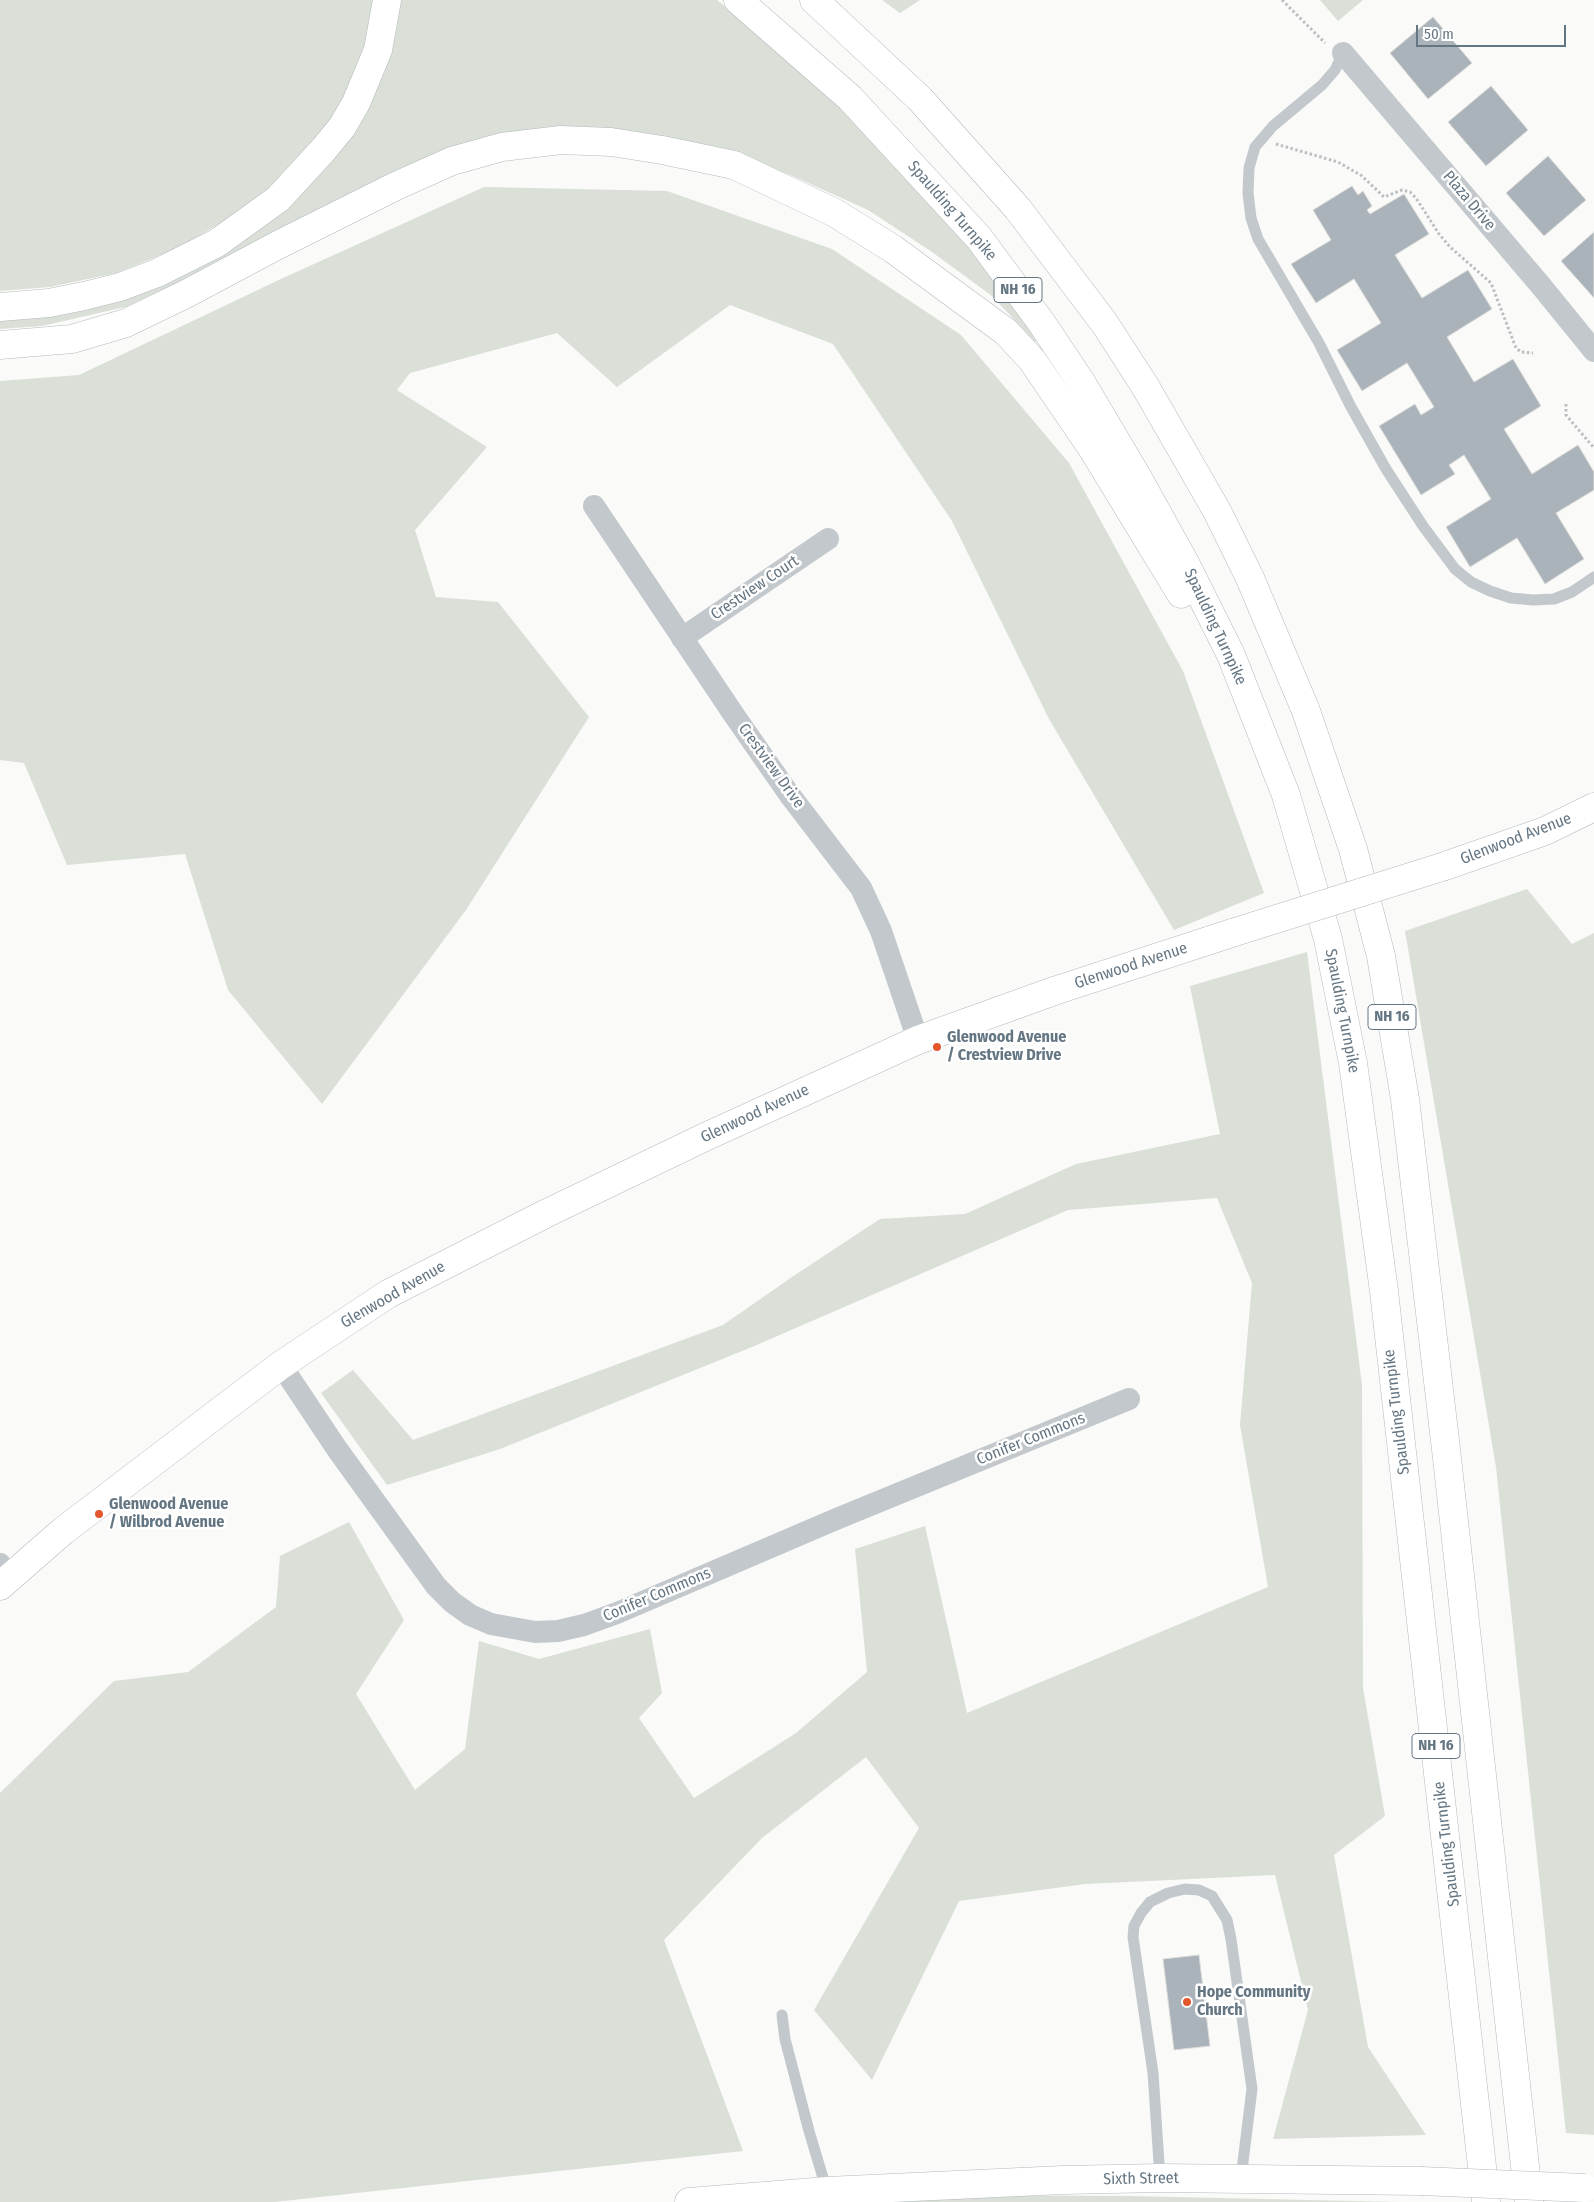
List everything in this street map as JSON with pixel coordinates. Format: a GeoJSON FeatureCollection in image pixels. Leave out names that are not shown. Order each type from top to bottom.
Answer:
{"type":"FeatureCollection","features":[{"type":"Feature","properties":{"kind":"main road"},"geometry":{"type":"LineString","coordinates":[[0,307],[49,304],[120,287],[157,273],[217,243],[278,199],[324,150],[342,127],[356,103],[378,50],[387,0]]}},
{"type":"Feature","properties":{"kind":"main road","name":"Spaulding Turnpike"},"geometry":{"type":"LineString","coordinates":[[738,0],[850,98],[979,238],[1041,322],[1081,382],[1171,538],[1222,638],[1267,744],[1308,866],[1328,939],[1353,1063],[1384,1290],[1486,2202]]}},
{"type":"Feature","properties":{"kind":"main road","name":"NH 16"},"geometry":{"type":"LineString","coordinates":[[814,0],[920,99],[1018,209],[1105,324],[1145,386],[1212,503],[1250,578],[1306,711],[1345,823],[1381,956],[1405,1100],[1529,2202]]}},
{"type":"Feature","properties":{"kind":"main road"},"geometry":{"type":"LineString","coordinates":[[0,345],[72,339],[126,323],[396,186],[452,161],[502,147],[561,140],[611,142],[662,150],[734,165],[835,213],[893,249],[1006,332],[1032,360],[1092,448],[1183,597],[1222,638]]}},
{"type":"Feature","properties":{"kind":"main road","name":"Glenwood Avenue"},"geometry":{"type":"LineString","coordinates":[[3,1575],[281,1365],[388,1294],[705,1137],[918,1040],[1054,991],[1445,866],[1545,831],[1594,807]]}},
{"type":"Feature","properties":{"kind":"main road","name":"Sixth Street"},"geometry":{"type":"LineString","coordinates":[[689,2202],[828,2190],[1160,2178],[1421,2181],[1590,2188]]}},
{"type":"Feature","properties":{"kind":"street","name":"Plaza Drive"},"geometry":{"type":"LineString","coordinates":[[1343,53],[1594,351]]}},
{"type":"Feature","properties":{"kind":"street","name":"Crestview Drive"},"geometry":{"type":"LineString","coordinates":[[594,506],[789,794],[861,888],[881,931],[918,1040]]}},
{"type":"Feature","properties":{"kind":"street","name":"Crestview Court"},"geometry":{"type":"LineString","coordinates":[[682,638],[828,539]]}},
{"type":"Feature","properties":{"kind":"street","name":"Conifer Commons"},"geometry":{"type":"LineString","coordinates":[[281,1365],[337,1449],[436,1586],[452,1602],[470,1615],[490,1624],[535,1632],[558,1631],[584,1625],[617,1613],[834,1520],[1129,1399]]}},
{"type":"Feature","properties":{"kind":"lane"},"geometry":{"type":"LineString","coordinates":[[1343,53],[1334,70],[1322,85],[1291,109],[1255,147],[1249,168],[1248,193],[1251,218],[1258,239],[1319,343],[1386,469],[1441,552],[1471,582],[1511,598],[1554,599],[1572,592],[1594,577]]}},
{"type":"Feature","properties":{"kind":"lane"},"geometry":{"type":"LineString","coordinates":[[1160,2178],[1153,2073],[1132,1937],[1134,1926],[1140,1913],[1150,1902],[1157,1897],[1185,1889],[1199,1890],[1212,1896],[1227,1920],[1249,2058],[1252,2089],[1241,2178]]}},
{"type":"Feature","properties":{"kind":"lane"},"geometry":{"type":"LineString","coordinates":[[782,2015],[786,2040],[809,2131],[828,2190]]}},
{"type":"Feature","properties":{"kind":"path"},"geometry":{"type":"LineString","coordinates":[[1282,0],[1320,40],[1343,53]]}},
{"type":"Feature","properties":{"kind":"path"},"geometry":{"type":"LineString","coordinates":[[1261,140],[1338,162],[1362,176],[1384,197],[1402,190],[1410,192],[1450,247],[1491,283],[1516,348],[1521,352],[1534,353]]}},
{"type":"Feature","properties":{"kind":"path"},"geometry":{"type":"LineString","coordinates":[[1566,404],[1566,415],[1594,448]]}},
{"type":"Feature","properties":{"kind":"shaded area"},"geometry":{"type":"Polygon","coordinates":[[[0,0],[376,0],[367,46],[334,118],[283,177],[236,214],[178,248],[116,273],[50,287],[0,291],[0,0]]]}},
{"type":"Feature","properties":{"kind":"shaded area"},"geometry":{"type":"Polygon","coordinates":[[[394,0],[717,0],[778,50],[849,113],[928,197],[1040,338],[1035,342],[992,296],[932,252],[868,210],[788,174],[691,148],[551,135],[183,280],[125,307],[42,326],[0,329],[0,317],[71,308],[301,187],[394,0]]]}},
{"type":"Feature","properties":{"kind":"shaded area"},"geometry":{"type":"Polygon","coordinates":[[[882,0],[920,0],[900,13],[882,0]]]}},
{"type":"Feature","properties":{"kind":"shaded area"},"geometry":{"type":"Polygon","coordinates":[[[1320,0],[1363,0],[1338,21],[1320,0]]]}},
{"type":"Feature","properties":{"kind":"shaded area"},"geometry":{"type":"Polygon","coordinates":[[[484,187],[667,191],[832,249],[961,335],[1069,463],[1183,671],[1264,893],[1174,930],[1049,719],[952,521],[833,344],[730,305],[617,387],[557,333],[410,373],[397,390],[487,447],[415,530],[436,597],[498,602],[589,717],[466,910],[322,1104],[228,990],[185,854],[67,865],[24,763],[0,760],[0,381],[79,375],[283,278],[484,187]]]}},
{"type":"Feature","properties":{"kind":"shaded area"},"geometry":{"type":"Polygon","coordinates":[[[1527,889],[1572,944],[1594,933],[1594,2135],[1566,2133],[1496,1467],[1405,931],[1527,889]]]}},
{"type":"Feature","properties":{"kind":"shaded area"},"geometry":{"type":"Polygon","coordinates":[[[1307,952],[1362,1385],[1363,1688],[1385,1816],[1334,1855],[1368,2047],[1426,2135],[1273,2139],[1308,2010],[1275,1875],[1085,1884],[959,1901],[872,2080],[814,2010],[919,1828],[866,1757],[762,1838],[664,1940],[743,2151],[274,2202],[0,2202],[0,1793],[114,1681],[188,1672],[276,1607],[280,1556],[349,1522],[404,1620],[356,1694],[415,1790],[465,1749],[479,1641],[539,1659],[650,1629],[662,1693],[639,1718],[694,1798],[796,1733],[867,1672],[855,1549],[925,1526],[967,1713],[1268,1587],[1240,1425],[1252,1283],[1217,1198],[1068,1210],[752,1347],[500,1449],[387,1485],[321,1393],[353,1370],[413,1440],[723,1325],[880,1219],[965,1214],[1076,1164],[1220,1134],[1190,986],[1307,952]]]}},
{"type":"Feature","properties":{"kind":"shaded area"},"geometry":{"type":"Polygon","coordinates":[[[927,2195],[1130,2196],[1398,2202],[902,2202],[927,2195]]]}},
{"type":"Feature","properties":{"kind":"building"},"geometry":{"type":"Polygon","coordinates":[[[1433,17],[1472,63],[1428,99],[1390,53],[1433,17]]]}},
{"type":"Feature","properties":{"kind":"building"},"geometry":{"type":"Polygon","coordinates":[[[1491,86],[1528,130],[1486,166],[1448,122],[1491,86]]]}},
{"type":"Feature","properties":{"kind":"building"},"geometry":{"type":"Polygon","coordinates":[[[1548,156],[1586,200],[1544,236],[1506,193],[1548,156]]]}},
{"type":"Feature","properties":{"kind":"building"},"geometry":{"type":"Polygon","coordinates":[[[1352,186],[1358,195],[1363,191],[1372,206],[1367,210],[1370,214],[1404,194],[1429,234],[1395,255],[1422,298],[1468,270],[1492,309],[1447,337],[1474,382],[1513,359],[1541,406],[1504,429],[1532,474],[1578,445],[1594,472],[1594,490],[1556,513],[1584,559],[1545,584],[1517,538],[1470,567],[1446,527],[1491,499],[1464,455],[1449,465],[1455,474],[1421,495],[1379,426],[1415,404],[1421,415],[1434,407],[1407,363],[1362,391],[1337,350],[1381,323],[1354,279],[1316,303],[1291,264],[1331,240],[1313,210],[1352,186]]]}},
{"type":"Feature","properties":{"kind":"building"},"geometry":{"type":"Polygon","coordinates":[[[1594,232],[1594,298],[1561,261],[1594,232]]]}},
{"type":"Feature","properties":{"kind":"building","name":"Hope Community Church"},"geometry":{"type":"Polygon","coordinates":[[[1199,1955],[1210,2046],[1174,2050],[1163,1959],[1199,1955]]]}},
{"type":"Feature","properties":{"kind":"place","name":"Glenwood Avenue / Crestview Drive"},"geometry":{"type":"Point","coordinates":[937,1047]}},
{"type":"Feature","properties":{"kind":"place","name":"Glenwood Avenue / Wilbrod Avenue"},"geometry":{"type":"Point","coordinates":[99,1514]}},
{"type":"Feature","properties":{"kind":"place","name":"Hope Community Church"},"geometry":{"type":"Point","coordinates":[1187,2002]}}]}
